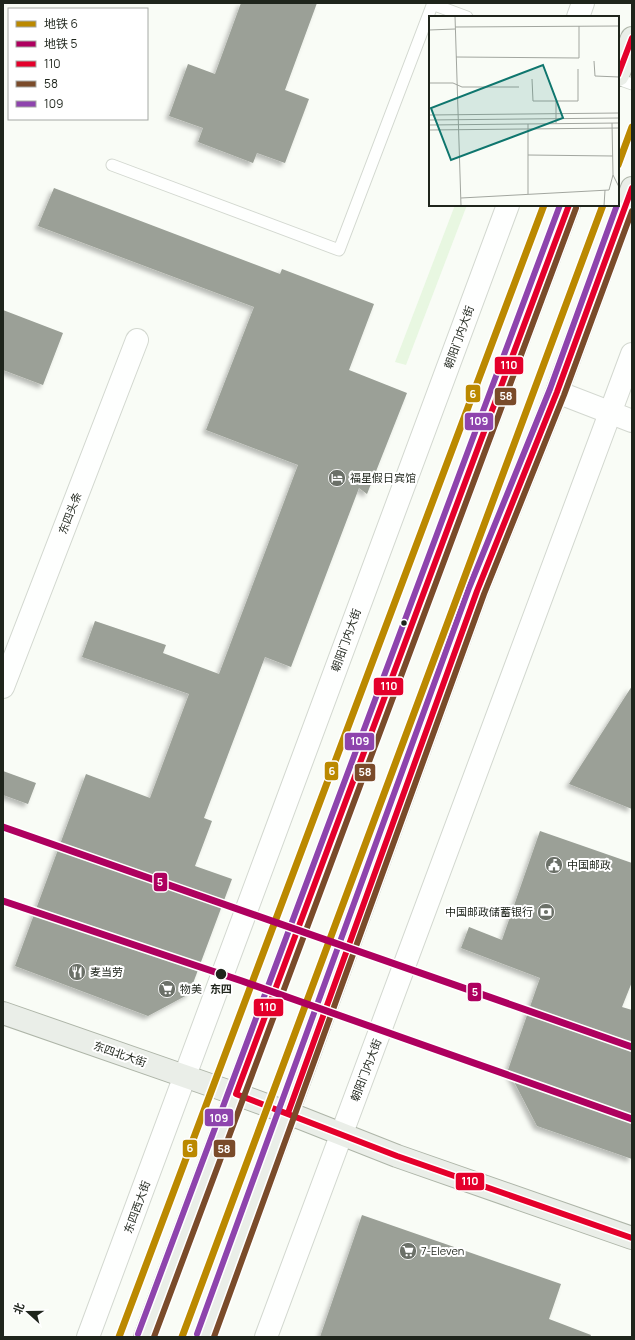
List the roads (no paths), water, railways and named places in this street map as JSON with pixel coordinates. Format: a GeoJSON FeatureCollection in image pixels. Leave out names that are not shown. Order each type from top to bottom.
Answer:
{"type":"FeatureCollection","features":[{"type":"Feature","properties":{"kind":"main road"},"geometry":{"type":"LineString","coordinates":[[619,72],[632,38]]}},
{"type":"Feature","properties":{"kind":"main road"},"geometry":{"type":"LineString","coordinates":[[205,1337],[288,1113],[477,591],[557,392],[632,188]]}},
{"type":"Feature","properties":{"kind":"main road"},"geometry":{"type":"LineString","coordinates":[[145,1337],[569,206]]}},
{"type":"Feature","properties":{"kind":"main road","name":"东四北大街"},"geometry":{"type":"LineString","coordinates":[[3,1014],[236,1094],[397,1156],[632,1238]]}},
{"type":"Feature","properties":{"kind":"street"},"geometry":{"type":"LineString","coordinates":[[578,16],[583,3]]}},
{"type":"Feature","properties":{"kind":"street","name":"朝阳门内大街"},"geometry":{"type":"LineString","coordinates":[[185,1076],[508,206]]}},
{"type":"Feature","properties":{"kind":"street","name":"东四头条"},"geometry":{"type":"LineString","coordinates":[[3,687],[137,340]]}},
{"type":"Feature","properties":{"kind":"street","name":"朝阳门内大街"},"geometry":{"type":"LineString","coordinates":[[342,1134],[632,354]]}},
{"type":"Feature","properties":{"kind":"street"},"geometry":{"type":"LineString","coordinates":[[557,392],[632,420]]}},
{"type":"Feature","properties":{"kind":"street","name":"东四西大街"},"geometry":{"type":"LineString","coordinates":[[88,1337],[185,1076]]}},
{"type":"Feature","properties":{"kind":"street"},"geometry":{"type":"LineString","coordinates":[[266,1337],[342,1134]]}},
{"type":"Feature","properties":{"kind":"lane"},"geometry":{"type":"LineString","coordinates":[[112,165],[339,250],[432,3],[464,16]]}},
{"type":"Feature","properties":{"kind":"lane"},"geometry":{"type":"LineString","coordinates":[[619,78],[632,84]]}},
{"type":"Feature","properties":{"kind":"metro line","name":"6"},"geometry":{"type":"LineString","coordinates":[[619,162],[632,127]]}},
{"type":"Feature","properties":{"kind":"metro line","name":"6"},"geometry":{"type":"LineString","coordinates":[[119,1337],[544,206]]}},
{"type":"Feature","properties":{"kind":"metro line","name":"6"},"geometry":{"type":"LineString","coordinates":[[182,1337],[603,206]]}},
{"type":"Feature","properties":{"kind":"metro line","name":"5"},"geometry":{"type":"LineString","coordinates":[[3,827],[632,1047]]}},
{"type":"Feature","properties":{"kind":"metro line","name":"5"},"geometry":{"type":"LineString","coordinates":[[3,901],[242,981],[632,1119]]}},
{"type":"Feature","properties":{"kind":"place","name":"福星假日宾馆"},"geometry":{"type":"Point","coordinates":[337,478]}},
{"type":"Feature","properties":{"kind":"place","name":"中国邮政"},"geometry":{"type":"Point","coordinates":[554,865]}},
{"type":"Feature","properties":{"kind":"place","name":"中国邮政储蓄银行"},"geometry":{"type":"Point","coordinates":[546,912]}},
{"type":"Feature","properties":{"kind":"place","name":"麦当劳"},"geometry":{"type":"Point","coordinates":[77,972]}},
{"type":"Feature","properties":{"kind":"place","name":"东四"},"geometry":{"type":"Point","coordinates":[221,974]}},
{"type":"Feature","properties":{"kind":"place","name":"物美"},"geometry":{"type":"Point","coordinates":[167,989]}},
{"type":"Feature","properties":{"kind":"place","name":"7-Eleven"},"geometry":{"type":"Point","coordinates":[408,1251]}}]}
